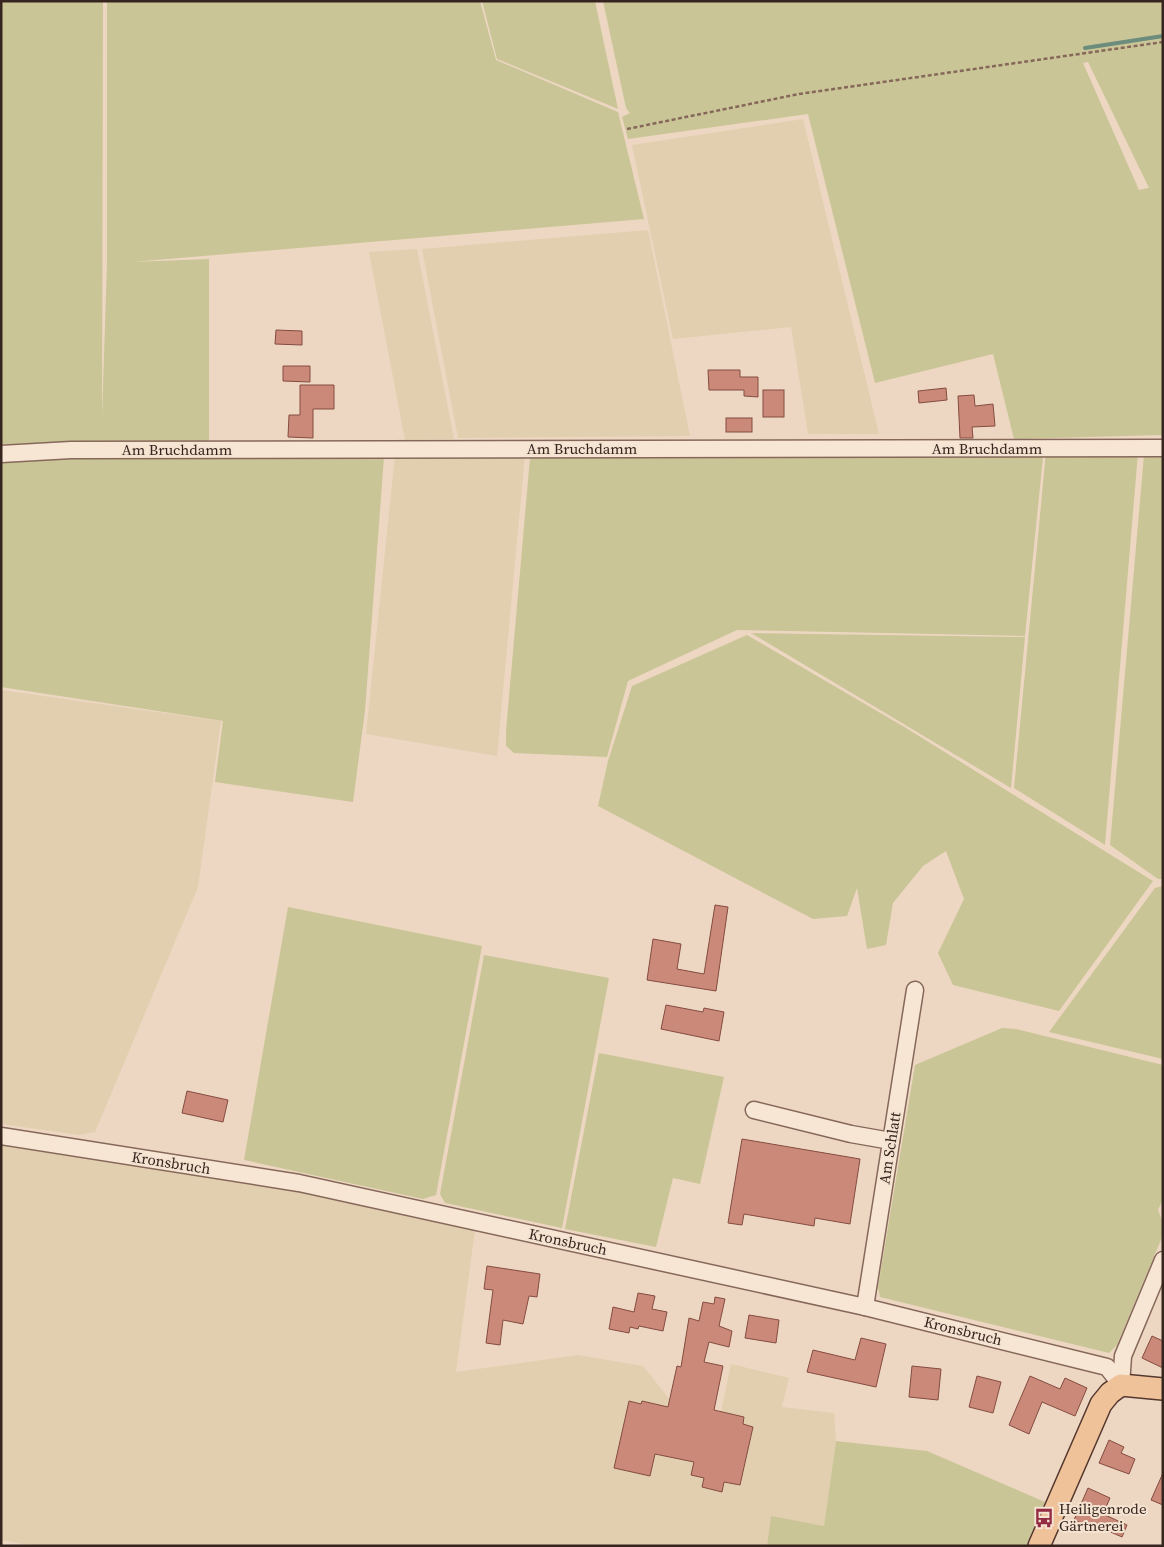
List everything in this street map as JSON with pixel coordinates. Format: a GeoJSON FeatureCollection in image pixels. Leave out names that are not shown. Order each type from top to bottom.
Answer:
{"type":"FeatureCollection","features":[{"type":"Feature","properties":{"kind":"main road"},"geometry":{"type":"LineString","coordinates":[[1039,1546],[1101,1404],[1110,1393],[1121,1385],[1163,1389]]}},
{"type":"Feature","properties":{"kind":"street","name":"Am Bruchdamm"},"geometry":{"type":"LineString","coordinates":[[1,454],[81,450],[1163,448]]}},
{"type":"Feature","properties":{"kind":"street","name":"Am Schlatt"},"geometry":{"type":"LineString","coordinates":[[865,1307],[915,990]]}},
{"type":"Feature","properties":{"kind":"street"},"geometry":{"type":"LineString","coordinates":[[754,1110],[851,1134],[891,1141]]}},
{"type":"Feature","properties":{"kind":"street","name":"Kronsbruch"},"geometry":{"type":"LineString","coordinates":[[1,1136],[299,1183],[865,1307],[1107,1367],[1121,1385]]}},
{"type":"Feature","properties":{"kind":"street"},"geometry":{"type":"LineString","coordinates":[[1121,1385],[1123,1356],[1163,1260]]}},
{"type":"Feature","properties":{"kind":"path"},"geometry":{"type":"LineString","coordinates":[[627,129],[799,94],[1163,42]]}},
{"type":"Feature","properties":{"kind":"shaded area"},"geometry":{"type":"Polygon","coordinates":[[[1,1],[103,1],[102,418],[107,264],[107,1],[480,1],[496,60],[618,112],[644,219],[132,262],[209,259],[209,443],[1,444],[1,1]]]}},
{"type":"Feature","properties":{"kind":"shaded area"},"geometry":{"type":"Polygon","coordinates":[[[482,1],[595,1],[618,109],[497,59],[482,1]]]}},
{"type":"Feature","properties":{"kind":"shaded area"},"geometry":{"type":"Polygon","coordinates":[[[603,1],[1163,1],[1163,435],[1014,439],[993,354],[875,383],[808,114],[628,139],[622,117],[630,113],[626,108],[603,1]],[[1088,62],[1083,63],[1139,190],[1149,188],[1088,62]]]}},
{"type":"Feature","properties":{"kind":"shaded area"},"geometry":{"type":"Polygon","coordinates":[[[803,119],[879,434],[808,434],[791,327],[673,339],[632,145],[803,119]]]}},
{"type":"Feature","properties":{"kind":"shaded area"},"geometry":{"type":"Polygon","coordinates":[[[648,230],[690,436],[458,438],[422,249],[648,230]]]}},
{"type":"Feature","properties":{"kind":"shaded area"},"geometry":{"type":"Polygon","coordinates":[[[417,249],[454,439],[405,440],[369,252],[417,249]]]}},
{"type":"Feature","properties":{"kind":"shaded area"},"geometry":{"type":"Polygon","coordinates":[[[1046,452],[1138,453],[1105,845],[1014,788],[1046,452]]]}},
{"type":"Feature","properties":{"kind":"shaded area"},"geometry":{"type":"Polygon","coordinates":[[[104,454],[384,457],[365,711],[353,802],[215,782],[223,721],[1,687],[1,460],[104,454]]]}},
{"type":"Feature","properties":{"kind":"shaded area"},"geometry":{"type":"Polygon","coordinates":[[[395,455],[525,455],[497,756],[366,734],[395,455]]]}},
{"type":"Feature","properties":{"kind":"shaded area"},"geometry":{"type":"Polygon","coordinates":[[[537,455],[1043,457],[1025,636],[737,630],[628,681],[607,757],[514,753],[506,746],[506,731],[530,458],[537,455]]]}},
{"type":"Feature","properties":{"kind":"shaded area"},"geometry":{"type":"Polygon","coordinates":[[[1144,455],[1163,455],[1163,879],[1158,879],[1110,845],[1144,455]]]}},
{"type":"Feature","properties":{"kind":"shaded area"},"geometry":{"type":"Polygon","coordinates":[[[751,633],[1025,637],[1011,788],[751,633]]]}},
{"type":"Feature","properties":{"kind":"shaded area"},"geometry":{"type":"Polygon","coordinates":[[[747,635],[906,728],[1153,881],[1059,1011],[953,985],[938,953],[964,899],[946,851],[923,866],[893,903],[886,945],[867,949],[857,888],[847,916],[813,919],[598,806],[608,761],[632,686],[747,635]]]}},
{"type":"Feature","properties":{"kind":"shaded area"},"geometry":{"type":"Polygon","coordinates":[[[1,690],[221,721],[198,887],[95,1132],[79,1135],[1,1124],[1,690]]]}},
{"type":"Feature","properties":{"kind":"shaded area"},"geometry":{"type":"Polygon","coordinates":[[[1163,886],[1163,1059],[1049,1032],[1155,888],[1163,886]]]}},
{"type":"Feature","properties":{"kind":"shaded area"},"geometry":{"type":"Polygon","coordinates":[[[288,907],[482,946],[436,1195],[423,1199],[244,1160],[288,907]]]}},
{"type":"Feature","properties":{"kind":"shaded area"},"geometry":{"type":"Polygon","coordinates":[[[484,955],[609,978],[562,1228],[445,1203],[440,1194],[484,955]]]}},
{"type":"Feature","properties":{"kind":"shaded area"},"geometry":{"type":"Polygon","coordinates":[[[1002,1028],[1016,1029],[1163,1065],[1163,1199],[1158,1210],[1163,1223],[1163,1235],[1117,1345],[1109,1353],[880,1297],[878,1287],[915,1065],[1002,1028]]]}},
{"type":"Feature","properties":{"kind":"shaded area"},"geometry":{"type":"Polygon","coordinates":[[[599,1053],[724,1077],[700,1184],[673,1178],[656,1247],[565,1229],[599,1053]]]}},
{"type":"Feature","properties":{"kind":"shaded area"},"geometry":{"type":"Polygon","coordinates":[[[1,1143],[303,1193],[475,1230],[456,1372],[578,1355],[643,1366],[671,1401],[721,1412],[731,1364],[789,1378],[782,1407],[834,1413],[836,1441],[824,1526],[771,1517],[767,1546],[35,1546],[1,1540],[1,1143]]]}},
{"type":"Feature","properties":{"kind":"shaded area"},"geometry":{"type":"Polygon","coordinates":[[[836,1441],[927,1451],[1045,1502],[1026,1546],[767,1546],[771,1516],[824,1526],[836,1441]]]}},
{"type":"Feature","properties":{"kind":"building"},"geometry":{"type":"Polygon","coordinates":[[[276,330],[302,331],[302,345],[275,344],[276,330]]]}},
{"type":"Feature","properties":{"kind":"building"},"geometry":{"type":"Polygon","coordinates":[[[283,366],[310,366],[310,382],[283,381],[283,366]]]}},
{"type":"Feature","properties":{"kind":"building"},"geometry":{"type":"Polygon","coordinates":[[[708,370],[740,370],[740,377],[758,377],[758,397],[744,396],[744,390],[709,390],[708,370]]]}},
{"type":"Feature","properties":{"kind":"building"},"geometry":{"type":"Polygon","coordinates":[[[300,385],[334,385],[334,409],[313,409],[313,438],[288,437],[289,415],[300,415],[300,385]]]}},
{"type":"Feature","properties":{"kind":"building"},"geometry":{"type":"Polygon","coordinates":[[[946,388],[947,400],[919,403],[918,391],[946,388]]]}},
{"type":"Feature","properties":{"kind":"building"},"geometry":{"type":"Polygon","coordinates":[[[763,390],[784,390],[784,417],[763,417],[763,390]]]}},
{"type":"Feature","properties":{"kind":"building"},"geometry":{"type":"Polygon","coordinates":[[[974,395],[975,406],[993,404],[995,426],[972,427],[973,438],[960,438],[958,396],[974,395]]]}},
{"type":"Feature","properties":{"kind":"building"},"geometry":{"type":"Polygon","coordinates":[[[726,418],[752,418],[752,432],[726,432],[726,418]]]}},
{"type":"Feature","properties":{"kind":"building"},"geometry":{"type":"Polygon","coordinates":[[[715,905],[728,907],[716,991],[647,980],[653,939],[681,944],[677,969],[704,974],[715,905]]]}},
{"type":"Feature","properties":{"kind":"building"},"geometry":{"type":"Polygon","coordinates":[[[666,1005],[703,1012],[704,1008],[724,1012],[719,1041],[661,1029],[666,1005]]]}},
{"type":"Feature","properties":{"kind":"building"},"geometry":{"type":"Polygon","coordinates":[[[187,1091],[228,1100],[223,1122],[182,1113],[187,1091]]]}},
{"type":"Feature","properties":{"kind":"building"},"geometry":{"type":"Polygon","coordinates":[[[742,1139],[860,1159],[850,1224],[815,1218],[814,1226],[744,1214],[742,1225],[728,1223],[742,1139]]]}},
{"type":"Feature","properties":{"kind":"building"},"geometry":{"type":"Polygon","coordinates":[[[487,1266],[540,1274],[537,1297],[529,1296],[523,1324],[503,1320],[500,1345],[486,1343],[493,1290],[484,1289],[487,1266]]]}},
{"type":"Feature","properties":{"kind":"building"},"geometry":{"type":"Polygon","coordinates":[[[638,1293],[655,1296],[652,1309],[667,1312],[663,1331],[639,1326],[638,1329],[630,1327],[629,1333],[609,1329],[613,1307],[634,1312],[638,1293]]]}},
{"type":"Feature","properties":{"kind":"building"},"geometry":{"type":"Polygon","coordinates":[[[715,1297],[725,1299],[719,1326],[732,1331],[729,1347],[709,1342],[704,1362],[723,1366],[714,1410],[744,1417],[743,1424],[753,1427],[740,1485],[724,1482],[722,1492],[702,1487],[704,1478],[691,1475],[694,1462],[655,1454],[650,1476],[614,1468],[629,1401],[641,1404],[642,1401],[668,1407],[677,1366],[681,1367],[689,1318],[699,1321],[703,1302],[714,1304],[715,1297]]]}},
{"type":"Feature","properties":{"kind":"building"},"geometry":{"type":"Polygon","coordinates":[[[749,1315],[779,1320],[776,1343],[745,1338],[749,1315]]]}},
{"type":"Feature","properties":{"kind":"building"},"geometry":{"type":"Polygon","coordinates":[[[1152,1336],[1163,1341],[1163,1368],[1142,1358],[1152,1336]]]}},
{"type":"Feature","properties":{"kind":"building"},"geometry":{"type":"Polygon","coordinates":[[[861,1338],[886,1344],[876,1387],[807,1372],[813,1350],[855,1360],[861,1338]]]}},
{"type":"Feature","properties":{"kind":"building"},"geometry":{"type":"Polygon","coordinates":[[[912,1366],[941,1369],[938,1400],[909,1397],[912,1366]]]}},
{"type":"Feature","properties":{"kind":"building"},"geometry":{"type":"Polygon","coordinates":[[[977,1376],[1001,1382],[993,1413],[969,1407],[977,1376]]]}},
{"type":"Feature","properties":{"kind":"building"},"geometry":{"type":"Polygon","coordinates":[[[1030,1376],[1060,1389],[1065,1378],[1087,1388],[1075,1416],[1042,1402],[1029,1434],[1009,1425],[1030,1376]]]}},
{"type":"Feature","properties":{"kind":"building"},"geometry":{"type":"Polygon","coordinates":[[[1109,1440],[1124,1447],[1121,1453],[1135,1459],[1129,1474],[1099,1463],[1109,1440]]]}},
{"type":"Feature","properties":{"kind":"building"},"geometry":{"type":"Polygon","coordinates":[[[1163,1473],[1163,1505],[1151,1500],[1163,1473]]]}},
{"type":"Feature","properties":{"kind":"building"},"geometry":{"type":"Polygon","coordinates":[[[1088,1488],[1110,1498],[1103,1514],[1127,1525],[1122,1537],[1097,1526],[1096,1529],[1074,1520],[1088,1488]]]}},
{"type":"Feature","properties":{"kind":"waterway"},"geometry":{"type":"LineString","coordinates":[[1085,48],[1163,36]]}},
{"type":"Feature","properties":{"kind":"place","name":"Heiligenrode Gärtnerei"},"geometry":{"type":"Point","coordinates":[1044,1518]}}]}
